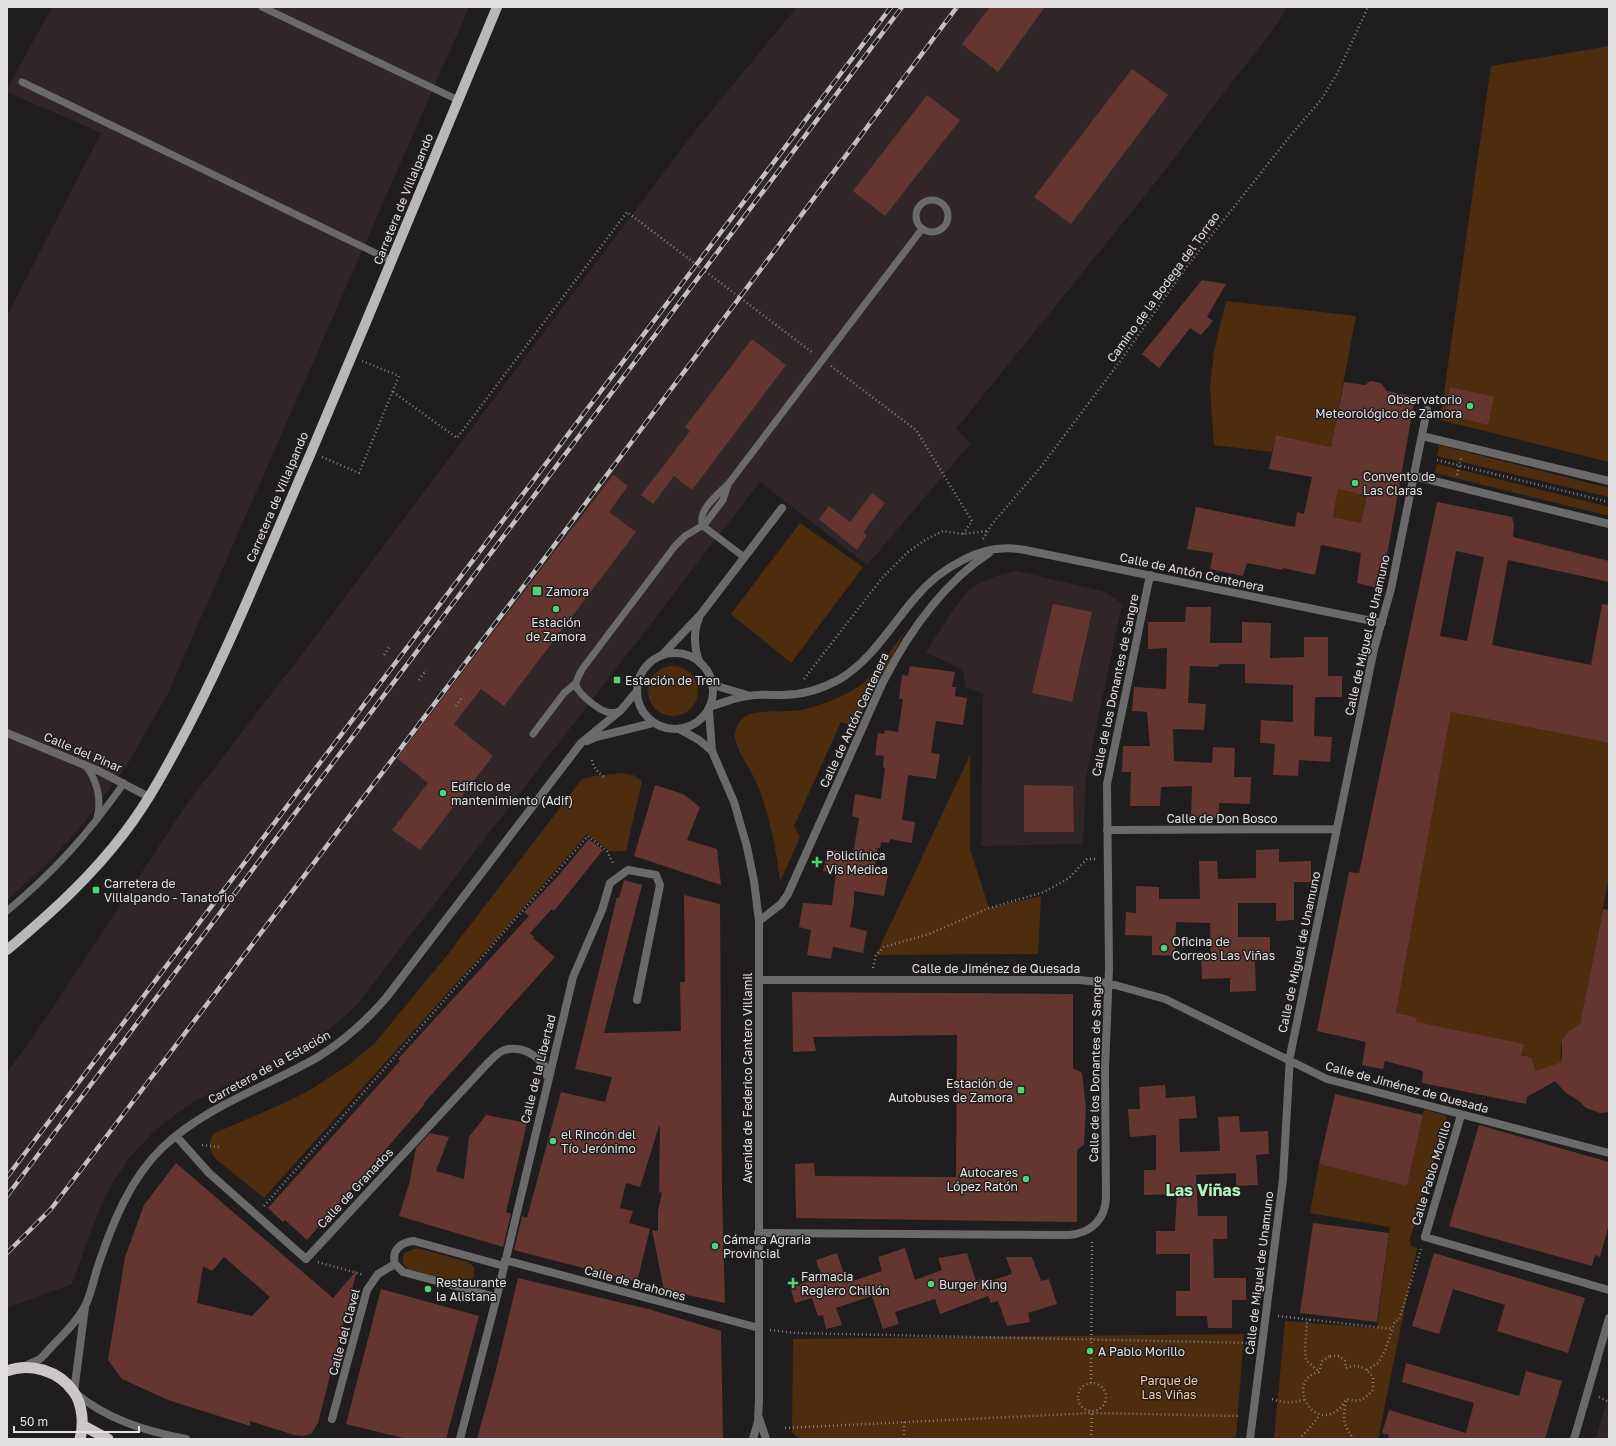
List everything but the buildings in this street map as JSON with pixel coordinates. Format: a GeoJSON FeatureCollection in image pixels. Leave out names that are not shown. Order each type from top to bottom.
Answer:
{"type":"FeatureCollection","features":[{"type":"Feature","properties":{"kind":"highway"},"geometry":{"type":"LineString","coordinates":[[7,1371],[32,1367],[49,1372],[63,1381],[74,1392],[81,1409],[82,1425],[80,1439]]}},
{"type":"Feature","properties":{"kind":"highway"},"geometry":{"type":"LineString","coordinates":[[82,1425],[108,1439]]}},
{"type":"Feature","properties":{"kind":"main road","name":"Carretera de Villalpando"},"geometry":{"type":"LineString","coordinates":[[7,950],[56,909],[86,878],[125,831],[149,797],[182,739],[219,664],[311,452],[497,7]]}},
{"type":"Feature","properties":{"kind":"street","name":"Calle de Miguel de Unamuno"},"geometry":{"type":"LineString","coordinates":[[1250,1439],[1283,1179],[1289,1061],[1374,649],[1391,589],[1427,410]]}},
{"type":"Feature","properties":{"kind":"street"},"geometry":{"type":"LineString","coordinates":[[1422,436],[1609,481]]}},
{"type":"Feature","properties":{"kind":"street"},"geometry":{"type":"LineString","coordinates":[[1414,476],[1609,524]]}},
{"type":"Feature","properties":{"kind":"street"},"geometry":{"type":"LineString","coordinates":[[662,655],[672,653],[693,658],[708,672],[714,693],[709,709],[696,723],[679,729],[666,728],[654,723],[646,716],[638,701],[640,677],[645,668],[653,660],[662,655],[703,612],[782,508]]}},
{"type":"Feature","properties":{"kind":"street","name":"Calle de Antón Centenera"},"geometry":{"type":"LineString","coordinates":[[709,709],[752,695],[793,694],[809,692],[826,686],[851,672],[875,648],[916,597],[951,566],[980,553],[998,548],[1025,550],[1382,623]]}},
{"type":"Feature","properties":{"kind":"street","name":"Calle de Antón Centenera"},"geometry":{"type":"LineString","coordinates":[[759,921],[781,904],[788,894],[882,684],[904,645],[931,607],[952,584],[984,556],[998,548]]}},
{"type":"Feature","properties":{"kind":"street","name":"Calle de los Donantes de Sangre"},"geometry":{"type":"LineString","coordinates":[[1092,1228],[1102,1217],[1106,1204],[1105,1069],[1108,983],[1108,777],[1150,575]]}},
{"type":"Feature","properties":{"kind":"street"},"geometry":{"type":"LineString","coordinates":[[700,663],[696,650],[696,632],[698,622],[703,612]]}},
{"type":"Feature","properties":{"kind":"street","name":"Calle de Antón Centenera"},"geometry":{"type":"LineString","coordinates":[[712,682],[730,690],[752,695]]}},
{"type":"Feature","properties":{"kind":"street","name":"Carretera de la Estación"},"geometry":{"type":"LineString","coordinates":[[74,1392],[86,1305],[103,1252],[118,1213],[130,1189],[153,1158],[176,1136],[210,1113],[319,1056],[360,1026],[390,991],[579,747],[591,734],[621,710],[638,691]]}},
{"type":"Feature","properties":{"kind":"street","name":"Avenida de Federico Cantero Villamil"},"geometry":{"type":"LineString","coordinates":[[709,709],[712,751],[734,802],[744,832],[751,863],[759,921],[759,1413],[753,1439]]}},
{"type":"Feature","properties":{"kind":"street","name":"Carretera de la Estación"},"geometry":{"type":"LineString","coordinates":[[579,747],[592,738],[654,723]]}},
{"type":"Feature","properties":{"kind":"street","name":"Avenida de Federico Cantero Villamil"},"geometry":{"type":"LineString","coordinates":[[679,729],[699,740],[712,751]]}},
{"type":"Feature","properties":{"kind":"street","name":"Calle del Pinar"},"geometry":{"type":"LineString","coordinates":[[7,733],[84,764],[149,797]]}},
{"type":"Feature","properties":{"kind":"street","name":"Calle de Don Bosco"},"geometry":{"type":"LineString","coordinates":[[1107,830],[1336,829]]}},
{"type":"Feature","properties":{"kind":"street"},"geometry":{"type":"LineString","coordinates":[[620,876],[628,870],[656,875],[660,885],[637,1000]]}},
{"type":"Feature","properties":{"kind":"street","name":"Calle de la Libertad"},"geometry":{"type":"LineString","coordinates":[[460,1439],[496,1297],[573,977],[602,910],[610,883],[620,876]]}},
{"type":"Feature","properties":{"kind":"street","name":"Calle de Jiménez de Quesada"},"geometry":{"type":"LineString","coordinates":[[759,980],[1079,980],[1108,983],[1165,999],[1331,1081],[1609,1153]]}},
{"type":"Feature","properties":{"kind":"street","name":"Calle de Granados"},"geometry":{"type":"LineString","coordinates":[[306,1259],[485,1066],[504,1050],[523,1049],[534,1055],[547,1069],[547,1081]]}},
{"type":"Feature","properties":{"kind":"street","name":"Calle Pablo Morillo"},"geometry":{"type":"LineString","coordinates":[[1425,1238],[1461,1115]]}},
{"type":"Feature","properties":{"kind":"street"},"geometry":{"type":"LineString","coordinates":[[176,1136],[208,1173],[306,1259]]}},
{"type":"Feature","properties":{"kind":"street"},"geometry":{"type":"LineString","coordinates":[[758,1233],[1069,1235],[1081,1233],[1092,1228]]}},
{"type":"Feature","properties":{"kind":"street"},"geometry":{"type":"LineString","coordinates":[[1425,1238],[1609,1290]]}},
{"type":"Feature","properties":{"kind":"street","name":"Calle de Brahones"},"geometry":{"type":"LineString","coordinates":[[395,1264],[394,1257],[397,1248],[405,1242],[414,1241],[759,1328]]}},
{"type":"Feature","properties":{"kind":"street"},"geometry":{"type":"LineString","coordinates":[[395,1264],[399,1270],[406,1274],[496,1297]]}},
{"type":"Feature","properties":{"kind":"street","name":"Calle del Clavel"},"geometry":{"type":"LineString","coordinates":[[332,1419],[367,1290],[374,1278],[383,1270],[395,1264]]}},
{"type":"Feature","properties":{"kind":"street","name":"Carretera de la Estación"},"geometry":{"type":"LineString","coordinates":[[20,1368],[31,1364],[44,1355],[86,1305]]}},
{"type":"Feature","properties":{"kind":"street"},"geometry":{"type":"LineString","coordinates":[[1574,1439],[1609,1318]]}},
{"type":"Feature","properties":{"kind":"street"},"geometry":{"type":"LineString","coordinates":[[74,1392],[102,1412],[130,1425],[151,1432],[186,1439]]}},
{"type":"Feature","properties":{"kind":"street","name":"Avenida de Federico Cantero Villamil"},"geometry":{"type":"LineString","coordinates":[[759,1413],[766,1439]]}},
{"type":"Feature","properties":{"kind":"lane"},"geometry":{"type":"LineString","coordinates":[[262,7],[458,100]]}},
{"type":"Feature","properties":{"kind":"lane"},"geometry":{"type":"LineString","coordinates":[[22,82],[392,261]]}},
{"type":"Feature","properties":{"kind":"lane"},"geometry":{"type":"LineString","coordinates":[[929,200],[936,200],[941,203],[946,208],[947,214],[947,220],[944,226],[939,230],[933,231],[922,229],[916,218],[919,207],[923,202],[929,200]]}},
{"type":"Feature","properties":{"kind":"lane"},"geometry":{"type":"LineString","coordinates":[[744,557],[703,526],[701,519],[704,511],[718,493],[729,483],[922,229]]}},
{"type":"Feature","properties":{"kind":"lane"},"geometry":{"type":"LineString","coordinates":[[533,734],[564,693],[576,683],[583,668],[675,546],[689,534],[703,526]]}},
{"type":"Feature","properties":{"kind":"lane"},"geometry":{"type":"LineString","coordinates":[[576,683],[581,694],[602,710],[612,713],[621,710]]}},
{"type":"Feature","properties":{"kind":"lane"},"geometry":{"type":"LineString","coordinates":[[84,764],[92,775],[97,790],[99,806],[95,823]]}},
{"type":"Feature","properties":{"kind":"lane"},"geometry":{"type":"LineString","coordinates":[[7,911],[52,871],[95,823],[124,783]]}},
{"type":"Feature","properties":{"kind":"path","name":"Camino de la Bodega del Torrao"},"geometry":{"type":"LineString","coordinates":[[980,553],[982,539],[987,531],[1044,462],[1118,364],[1185,269],[1290,136],[1321,100],[1338,72],[1368,7]]}},
{"type":"Feature","properties":{"kind":"path"},"geometry":{"type":"LineString","coordinates":[[393,392],[457,438],[627,212],[815,354]]}},
{"type":"Feature","properties":{"kind":"path"},"geometry":{"type":"LineString","coordinates":[[311,452],[359,473],[399,376],[352,356]]}},
{"type":"Feature","properties":{"kind":"path"},"geometry":{"type":"LineString","coordinates":[[828,364],[916,430],[972,521],[963,534]]}},
{"type":"Feature","properties":{"kind":"path"},"geometry":{"type":"LineString","coordinates":[[1454,485],[1464,446]]}},
{"type":"Feature","properties":{"kind":"path"},"geometry":{"type":"LineString","coordinates":[[1437,460],[1609,502]]}},
{"type":"Feature","properties":{"kind":"path"},"geometry":{"type":"LineString","coordinates":[[793,694],[882,578],[908,552],[925,540],[943,531],[963,534],[987,531]]}},
{"type":"Feature","properties":{"kind":"path"},"geometry":{"type":"LineString","coordinates":[[384,655],[390,646]]}},
{"type":"Feature","properties":{"kind":"path"},"geometry":{"type":"LineString","coordinates":[[419,680],[426,670]]}},
{"type":"Feature","properties":{"kind":"path"},"geometry":{"type":"LineString","coordinates":[[456,706],[463,696]]}},
{"type":"Feature","properties":{"kind":"path"},"geometry":{"type":"LineString","coordinates":[[592,760],[592,765],[596,771],[604,777]]}},
{"type":"Feature","properties":{"kind":"path"},"geometry":{"type":"LineString","coordinates":[[264,1206],[588,836],[607,851],[620,876]]}},
{"type":"Feature","properties":{"kind":"path"},"geometry":{"type":"LineString","coordinates":[[870,980],[876,955],[884,947],[929,934],[989,908],[1044,892],[1069,878],[1087,859],[1107,859]]}},
{"type":"Feature","properties":{"kind":"path"},"geometry":{"type":"LineString","coordinates":[[202,1145],[219,1147]]}},
{"type":"Feature","properties":{"kind":"path"},"geometry":{"type":"LineString","coordinates":[[1090,1383],[1092,1340],[1092,1228]]}},
{"type":"Feature","properties":{"kind":"path"},"geometry":{"type":"LineString","coordinates":[[1367,1370],[1378,1363],[1385,1351],[1395,1321],[1399,1320],[1425,1238]]}},
{"type":"Feature","properties":{"kind":"path"},"geometry":{"type":"LineString","coordinates":[[306,1259],[374,1278]]}},
{"type":"Feature","properties":{"kind":"path"},"geometry":{"type":"LineString","coordinates":[[1266,1315],[1393,1330]]}},
{"type":"Feature","properties":{"kind":"path"},"geometry":{"type":"LineString","coordinates":[[1310,1320],[1307,1322],[1305,1348],[1306,1360],[1319,1372]]}},
{"type":"Feature","properties":{"kind":"path"},"geometry":{"type":"LineString","coordinates":[[759,1328],[795,1333],[1262,1343]]}},
{"type":"Feature","properties":{"kind":"path"},"geometry":{"type":"LineString","coordinates":[[1319,1372],[1322,1361],[1330,1356],[1339,1356],[1345,1361],[1346,1368],[1353,1365],[1364,1367],[1373,1377],[1373,1390],[1364,1399],[1355,1401],[1346,1399]]}},
{"type":"Feature","properties":{"kind":"path"},"geometry":{"type":"LineString","coordinates":[[1319,1372],[1312,1374],[1306,1380],[1303,1390],[1304,1400],[1310,1409],[1320,1415],[1330,1414],[1339,1410],[1346,1399]]}},
{"type":"Feature","properties":{"kind":"path"},"geometry":{"type":"LineString","coordinates":[[1090,1383],[1101,1386],[1106,1398],[1099,1409],[1092,1412],[1082,1407],[1078,1398],[1080,1389],[1090,1383]]}},
{"type":"Feature","properties":{"kind":"path"},"geometry":{"type":"LineString","coordinates":[[1272,1399],[1284,1403],[1304,1400]]}},
{"type":"Feature","properties":{"kind":"path"},"geometry":{"type":"LineString","coordinates":[[1346,1399],[1343,1420],[1347,1430],[1354,1439]]}},
{"type":"Feature","properties":{"kind":"path"},"geometry":{"type":"LineString","coordinates":[[1091,1439],[1092,1412]]}},
{"type":"Feature","properties":{"kind":"path"},"geometry":{"type":"LineString","coordinates":[[784,1428],[1092,1412],[1240,1416]]}},
{"type":"Feature","properties":{"kind":"path"},"geometry":{"type":"LineString","coordinates":[[1298,1439],[1307,1431],[1320,1415]]}},
{"type":"Feature","properties":{"kind":"path"},"geometry":{"type":"LineString","coordinates":[[904,1422],[904,1439]]}},
{"type":"Feature","properties":{"kind":"shaded area"},"geometry":{"type":"Polygon","coordinates":[[[52,7],[469,7],[167,695],[127,765],[84,823],[48,863],[7,900],[7,316],[101,133],[7,92],[7,89],[52,7]]]}},
{"type":"Feature","properties":{"kind":"shaded area"},"geometry":{"type":"Polygon","coordinates":[[[797,7],[1288,7],[1274,28],[1155,183],[956,429],[971,443],[867,565],[760,482],[355,1007],[332,1027],[309,1043],[197,1100],[154,1131],[130,1157],[113,1182],[97,1215],[72,1284],[7,1308],[7,1073],[48,1015],[186,805],[312,641],[699,126],[797,7]]]}},
{"type":"Feature","properties":{"kind":"shaded area"},"geometry":{"type":"Polygon","coordinates":[[[1017,571],[1106,592],[1122,604],[1086,777],[1083,844],[981,846],[983,694],[965,687],[963,670],[926,652],[967,591],[979,583],[999,575],[1017,571]]]}},
{"type":"Feature","properties":{"kind":"shaded area"},"geometry":{"type":"Polygon","coordinates":[[[1609,1392],[1609,1439],[1596,1439],[1609,1392]]]}},
{"type":"Feature","properties":{"kind":"green space"},"geometry":{"type":"Polygon","coordinates":[[[1609,46],[1609,462],[1440,420],[1491,66],[1609,46]]]}},
{"type":"Feature","properties":{"kind":"green space"},"geometry":{"type":"Polygon","coordinates":[[[1226,301],[1356,316],[1331,447],[1276,435],[1272,452],[1214,445],[1210,388],[1214,351],[1226,301]]]}},
{"type":"Feature","properties":{"kind":"green space"},"geometry":{"type":"Polygon","coordinates":[[[1439,445],[1609,488],[1609,497],[1437,456],[1439,445]]]}},
{"type":"Feature","properties":{"kind":"green space"},"geometry":{"type":"Polygon","coordinates":[[[1437,464],[1609,507],[1609,516],[1435,473],[1437,464]]]}},
{"type":"Feature","properties":{"kind":"green space"},"geometry":{"type":"Polygon","coordinates":[[[1338,489],[1367,496],[1361,523],[1333,517],[1338,489]]]}},
{"type":"Feature","properties":{"kind":"green space"},"geometry":{"type":"Polygon","coordinates":[[[800,523],[863,567],[791,663],[731,614],[800,523]]]}},
{"type":"Feature","properties":{"kind":"green space"},"geometry":{"type":"Polygon","coordinates":[[[905,632],[854,727],[841,722],[794,826],[800,837],[780,882],[777,857],[769,820],[757,784],[737,744],[735,735],[737,726],[741,720],[753,713],[796,711],[806,709],[832,700],[853,690],[864,682],[883,662],[905,632]]]}},
{"type":"Feature","properties":{"kind":"green space"},"geometry":{"type":"Polygon","coordinates":[[[673,666],[687,670],[694,677],[698,691],[694,705],[687,712],[673,716],[659,712],[652,705],[648,691],[652,677],[659,670],[673,666]]]}},
{"type":"Feature","properties":{"kind":"green space"},"geometry":{"type":"Polygon","coordinates":[[[1451,712],[1609,743],[1609,877],[1580,1024],[1565,1037],[1562,1042],[1561,1053],[1564,1067],[1536,1071],[1531,1057],[1416,1022],[1417,1017],[1396,1013],[1451,712]]]}},
{"type":"Feature","properties":{"kind":"green space"},"geometry":{"type":"Polygon","coordinates":[[[970,755],[970,849],[989,908],[1041,896],[1038,954],[876,955],[970,755]]]}},
{"type":"Feature","properties":{"kind":"green space"},"geometry":{"type":"Polygon","coordinates":[[[622,773],[633,775],[642,781],[626,851],[610,851],[587,834],[503,931],[264,1198],[216,1159],[210,1149],[211,1139],[215,1133],[289,1101],[310,1090],[350,1064],[375,1043],[445,958],[582,779],[622,773]]]}},
{"type":"Feature","properties":{"kind":"green space"},"geometry":{"type":"Polygon","coordinates":[[[1424,1109],[1447,1116],[1410,1239],[1411,1246],[1417,1248],[1378,1439],[1274,1439],[1285,1321],[1377,1328],[1390,1227],[1310,1213],[1319,1164],[1407,1186],[1424,1109]]]}},
{"type":"Feature","properties":{"kind":"green space"},"geometry":{"type":"Polygon","coordinates":[[[417,1248],[468,1262],[474,1267],[474,1277],[470,1281],[463,1284],[408,1269],[403,1262],[404,1253],[417,1248]]]}},
{"type":"Feature","properties":{"kind":"green space","name":"Parque de Las Viñas"},"geometry":{"type":"Polygon","coordinates":[[[1244,1334],[1236,1437],[1231,1439],[799,1439],[792,1432],[793,1339],[1244,1334]]]}},
{"type":"Feature","properties":{"kind":"railway"},"geometry":{"type":"LineString","coordinates":[[7,1177],[891,7]]}},
{"type":"Feature","properties":{"kind":"railway"},"geometry":{"type":"LineString","coordinates":[[7,1196],[902,7]]}},
{"type":"Feature","properties":{"kind":"railway"},"geometry":{"type":"LineString","coordinates":[[7,1253],[51,1209],[167,1057],[538,567],[957,7]]}},
{"type":"Feature","properties":{"kind":"place","name":"Observatorio Meteorológico de Zamora"},"geometry":{"type":"Point","coordinates":[1470,406]}},
{"type":"Feature","properties":{"kind":"place","name":"Convento de Las Claras"},"geometry":{"type":"Point","coordinates":[1355,483]}},
{"type":"Feature","properties":{"kind":"place","name":"Zamora"},"geometry":{"type":"Point","coordinates":[537,591]}},
{"type":"Feature","properties":{"kind":"place","name":"Estación de Zamora"},"geometry":{"type":"Point","coordinates":[556,609]}},
{"type":"Feature","properties":{"kind":"place","name":"Estación de Tren"},"geometry":{"type":"Point","coordinates":[617,680]}},
{"type":"Feature","properties":{"kind":"place","name":"Edificio de mantenimiento (Adif)"},"geometry":{"type":"Point","coordinates":[443,793]}},
{"type":"Feature","properties":{"kind":"place","name":"Policlínica Vis Medica"},"geometry":{"type":"Point","coordinates":[817,862]}},
{"type":"Feature","properties":{"kind":"place","name":"Carretera de Villalpando - Tanatorio"},"geometry":{"type":"Point","coordinates":[96,890]}},
{"type":"Feature","properties":{"kind":"place","name":"Oficina de Correos Las Viñas"},"geometry":{"type":"Point","coordinates":[1164,948]}},
{"type":"Feature","properties":{"kind":"place","name":"Estación de Autobuses de Zamora"},"geometry":{"type":"Point","coordinates":[1021,1090]}},
{"type":"Feature","properties":{"kind":"place","name":"el Rincón del Tío Jerónimo"},"geometry":{"type":"Point","coordinates":[553,1141]}},
{"type":"Feature","properties":{"kind":"place","name":"Autocares López Ratón"},"geometry":{"type":"Point","coordinates":[1026,1179]}},
{"type":"Feature","properties":{"kind":"place","name":"Cámara Agraria Provincial"},"geometry":{"type":"Point","coordinates":[715,1246]}},
{"type":"Feature","properties":{"kind":"place","name":"Farmacia Reglero Chillón"},"geometry":{"type":"Point","coordinates":[793,1283]}},
{"type":"Feature","properties":{"kind":"place","name":"Burger King"},"geometry":{"type":"Point","coordinates":[931,1284]}},
{"type":"Feature","properties":{"kind":"place","name":"Restaurante la Alistana"},"geometry":{"type":"Point","coordinates":[428,1289]}},
{"type":"Feature","properties":{"kind":"place","name":"A Pablo Morillo"},"geometry":{"type":"Point","coordinates":[1090,1351]}},
{"type":"Feature","properties":{"kind":"district","name":"Las Viñas"},"geometry":{"type":"Point","coordinates":[1203,1190]}}]}
